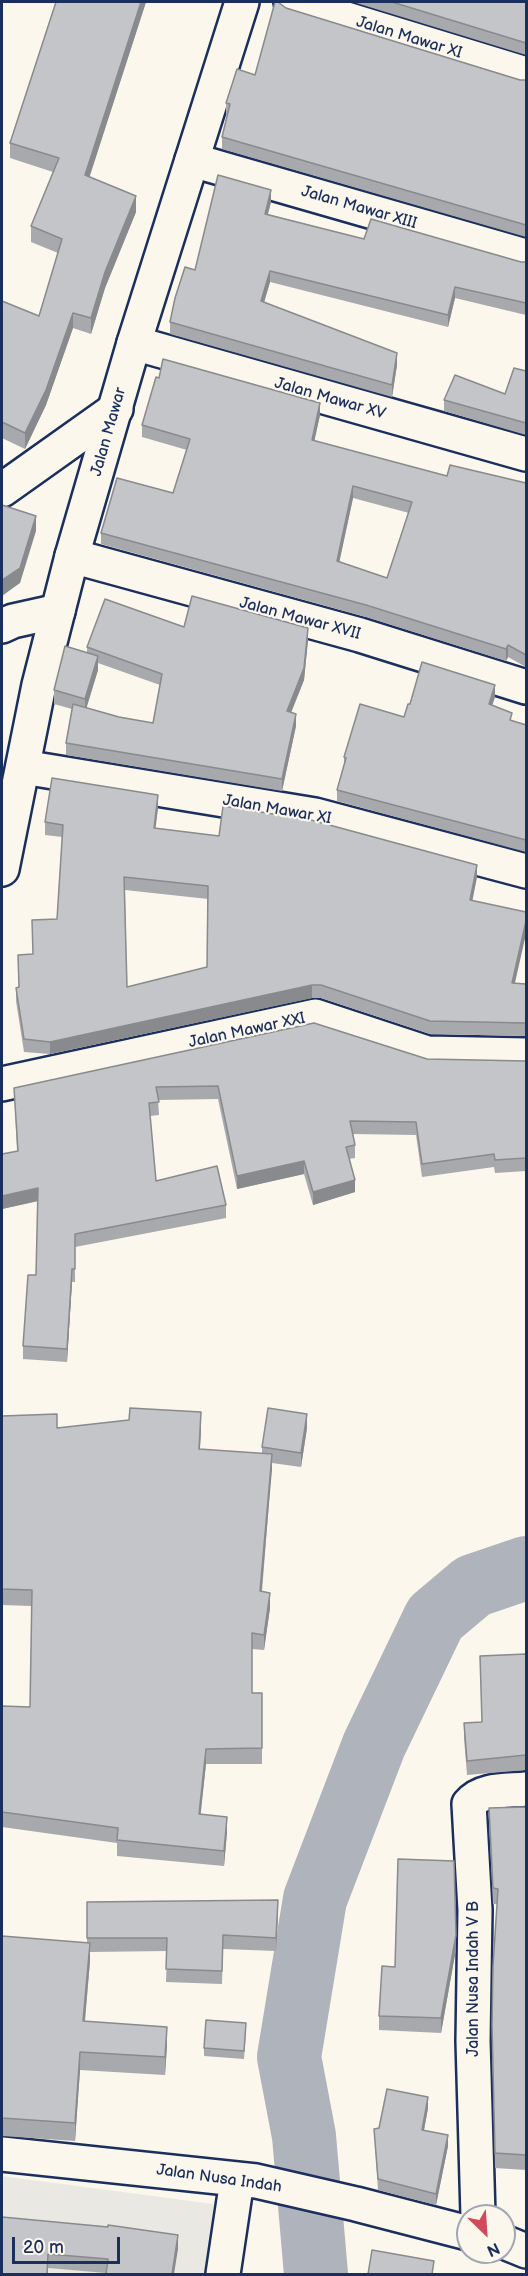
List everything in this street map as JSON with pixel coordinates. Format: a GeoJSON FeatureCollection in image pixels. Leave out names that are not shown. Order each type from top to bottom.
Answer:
{"type":"FeatureCollection","features":[{"type":"Feature","properties":{"kind":"street","name":"Jalan Mawar"},"geometry":{"type":"LineString","coordinates":[[2,869],[39,685],[72,556],[134,344],[242,2]]}},
{"type":"Feature","properties":{"kind":"street","name":"Jalan Mawar XI"},"geometry":{"type":"LineString","coordinates":[[291,2],[526,74]]}},
{"type":"Feature","properties":{"kind":"street","name":"Jalan Mawar XIII"},"geometry":{"type":"LineString","coordinates":[[192,160],[526,256]]}},
{"type":"Feature","properties":{"kind":"street","name":"Jalan Mawar XV"},"geometry":{"type":"LineString","coordinates":[[134,344],[526,454]]}},
{"type":"Feature","properties":{"kind":"street"},"geometry":{"type":"LineString","coordinates":[[2,490],[116,409]]}},
{"type":"Feature","properties":{"kind":"street","name":"Jalan Mawar XVII"},"geometry":{"type":"LineString","coordinates":[[72,556],[360,635],[526,687]]}},
{"type":"Feature","properties":{"kind":"street"},"geometry":{"type":"LineString","coordinates":[[2,626],[13,621],[58,611]]}},
{"type":"Feature","properties":{"kind":"street","name":"Jalan Mawar XI"},"geometry":{"type":"LineString","coordinates":[[23,766],[315,815],[526,871]]}},
{"type":"Feature","properties":{"kind":"street","name":"Jalan Mawar XXI"},"geometry":{"type":"LineString","coordinates":[[2,1084],[315,1016],[427,1053],[526,1055]]}},
{"type":"Feature","properties":{"kind":"street","name":"Jalan Nusa Indah V B"},"geometry":{"type":"LineString","coordinates":[[478,2204],[473,2041],[475,1910],[469,1804],[474,1797],[482,1793],[526,1789]]}},
{"type":"Feature","properties":{"kind":"street","name":"Jalan Nusa Indah"},"geometry":{"type":"LineString","coordinates":[[2,2154],[247,2180],[356,2204],[456,2230]]}},
{"type":"Feature","properties":{"kind":"street"},"geometry":{"type":"LineString","coordinates":[[223,2274],[247,2180]]}},
{"type":"Feature","properties":{"kind":"shaded area"},"geometry":{"type":"Polygon","coordinates":[[[2,2176],[213,2204],[212,2274],[2,2274],[2,2176]]]}},
{"type":"Feature","properties":{"kind":"building"},"geometry":{"type":"Polygon","coordinates":[[[56,2],[141,2],[85,175],[136,196],[105,272],[91,318],[73,313],[46,390],[25,433],[2,422],[2,301],[39,316],[62,239],[31,226],[59,158],[10,143],[56,2]]]}},
{"type":"Feature","properties":{"kind":"building"},"geometry":{"type":"Polygon","coordinates":[[[275,2],[286,8],[526,80],[526,225],[222,137],[230,104],[226,103],[237,69],[255,75],[275,2]]]}},
{"type":"Feature","properties":{"kind":"building"},"geometry":{"type":"Polygon","coordinates":[[[392,2],[526,2],[526,43],[392,2]]]}},
{"type":"Feature","properties":{"kind":"building"},"geometry":{"type":"Polygon","coordinates":[[[218,175],[271,190],[265,214],[364,239],[371,219],[526,262],[526,303],[455,287],[448,315],[270,271],[261,301],[397,353],[392,385],[170,322],[185,267],[195,270],[218,175]]]}},
{"type":"Feature","properties":{"kind":"building"},"geometry":{"type":"Polygon","coordinates":[[[163,359],[320,403],[312,440],[447,476],[450,465],[526,483],[526,655],[508,645],[506,649],[366,605],[101,533],[117,478],[173,493],[190,439],[142,425],[156,377],[159,378],[163,359]],[[353,486],[337,561],[387,578],[412,502],[353,486]]]}},
{"type":"Feature","properties":{"kind":"building"},"geometry":{"type":"Polygon","coordinates":[[[514,368],[526,371],[526,423],[444,400],[455,375],[505,394],[514,368]]]}},
{"type":"Feature","properties":{"kind":"building"},"geometry":{"type":"Polygon","coordinates":[[[2,505],[36,516],[20,568],[2,580],[2,505]]]}},
{"type":"Feature","properties":{"kind":"building"},"geometry":{"type":"Polygon","coordinates":[[[192,596],[308,628],[304,668],[287,711],[296,714],[282,779],[66,743],[73,704],[119,717],[153,723],[162,674],[87,647],[105,599],[184,627],[192,596]]]}},
{"type":"Feature","properties":{"kind":"building"},"geometry":{"type":"Polygon","coordinates":[[[65,646],[98,656],[85,699],[54,690],[65,646]]]}},
{"type":"Feature","properties":{"kind":"building"},"geometry":{"type":"Polygon","coordinates":[[[422,662],[495,685],[489,704],[512,713],[510,720],[526,725],[526,840],[337,790],[360,704],[404,717],[422,662]]]}},
{"type":"Feature","properties":{"kind":"building"},"geometry":{"type":"Polygon","coordinates":[[[52,778],[158,795],[154,828],[219,836],[223,806],[311,820],[477,865],[470,900],[526,912],[512,983],[526,984],[526,1023],[430,1021],[321,985],[312,985],[50,1042],[24,1039],[16,988],[19,987],[18,955],[33,954],[32,920],[57,919],[63,825],[45,822],[52,778]],[[124,877],[127,987],[207,967],[208,886],[124,877]]]}},
{"type":"Feature","properties":{"kind":"building"},"geometry":{"type":"Polygon","coordinates":[[[314,1023],[427,1059],[526,1061],[526,1158],[495,1160],[494,1154],[422,1164],[416,1122],[350,1121],[355,1145],[346,1147],[355,1180],[313,1192],[304,1161],[237,1176],[218,1086],[156,1087],[159,1102],[149,1103],[156,1181],[217,1166],[226,1205],[75,1234],[75,1269],[72,1269],[67,1349],[23,1346],[28,1275],[36,1275],[38,1188],[2,1196],[2,1154],[18,1151],[14,1088],[314,1023]]]}},
{"type":"Feature","properties":{"kind":"building"},"geometry":{"type":"Polygon","coordinates":[[[130,1408],[201,1412],[199,1449],[272,1454],[260,1591],[270,1593],[264,1635],[252,1633],[252,1693],[262,1693],[262,1748],[206,1749],[199,1814],[227,1817],[224,1851],[117,1840],[118,1828],[2,1812],[2,1706],[30,1707],[32,1590],[2,1589],[2,1416],[57,1414],[57,1428],[129,1420],[130,1408]]]}},
{"type":"Feature","properties":{"kind":"building"},"geometry":{"type":"Polygon","coordinates":[[[268,1408],[307,1414],[301,1453],[262,1447],[268,1408]]]}},
{"type":"Feature","properties":{"kind":"building"},"geometry":{"type":"Polygon","coordinates":[[[526,1654],[526,1755],[467,1761],[464,1723],[482,1722],[480,1656],[526,1654]]]}},
{"type":"Feature","properties":{"kind":"building"},"geometry":{"type":"Polygon","coordinates":[[[526,1807],[526,2155],[495,2153],[492,2025],[498,1889],[493,1888],[489,1808],[526,1807]]]}},
{"type":"Feature","properties":{"kind":"building"},"geometry":{"type":"Polygon","coordinates":[[[398,1859],[454,1861],[456,1935],[441,2018],[379,2016],[382,1966],[395,1967],[398,1859]]]}},
{"type":"Feature","properties":{"kind":"building"},"geometry":{"type":"Polygon","coordinates":[[[278,1900],[276,1938],[223,1935],[222,1971],[166,1969],[167,1938],[87,1938],[87,1902],[278,1900]]]}},
{"type":"Feature","properties":{"kind":"building"},"geometry":{"type":"Polygon","coordinates":[[[2,1936],[90,1943],[83,2021],[167,2027],[165,2057],[80,2052],[75,2123],[2,2118],[2,1936]]]}},
{"type":"Feature","properties":{"kind":"building"},"geometry":{"type":"Polygon","coordinates":[[[206,2020],[246,2023],[244,2051],[204,2048],[206,2020]]]}},
{"type":"Feature","properties":{"kind":"building"},"geometry":{"type":"Polygon","coordinates":[[[387,2089],[428,2097],[422,2130],[448,2135],[436,2194],[378,2179],[374,2129],[379,2128],[387,2089]]]}},
{"type":"Feature","properties":{"kind":"building"},"geometry":{"type":"Polygon","coordinates":[[[2,2217],[108,2227],[108,2225],[178,2235],[172,2274],[106,2274],[108,2259],[48,2254],[47,2274],[2,2274],[2,2217]]]}},
{"type":"Feature","properties":{"kind":"building"},"geometry":{"type":"Polygon","coordinates":[[[372,2250],[434,2261],[432,2274],[368,2274],[372,2250]]]}},
{"type":"Feature","properties":{"kind":"waterway"},"geometry":{"type":"LineString","coordinates":[[316,2274],[304,2136],[289,2057],[315,1899],[374,1745],[435,1618],[473,1586],[526,1568]]}}]}
